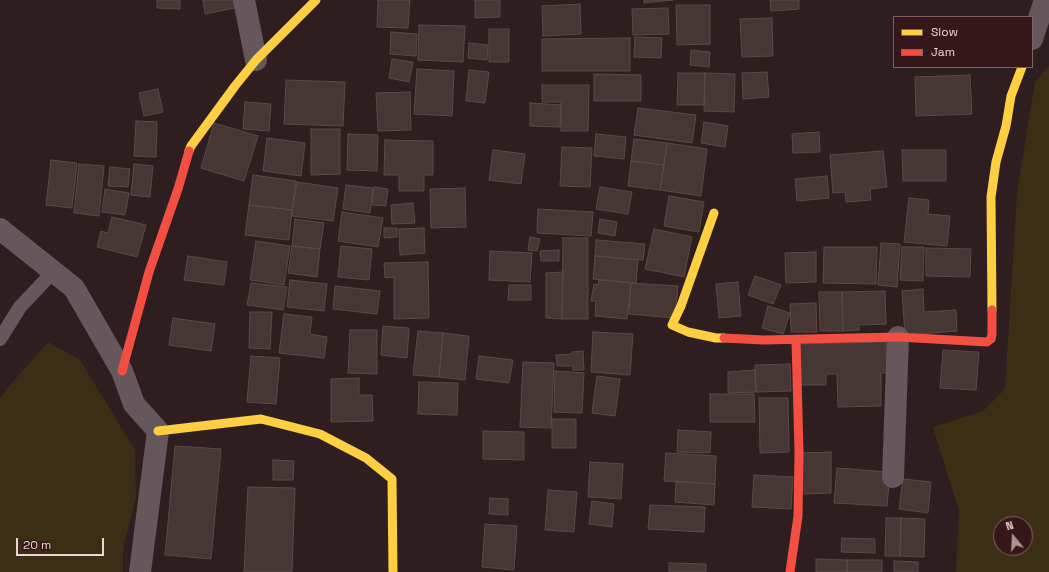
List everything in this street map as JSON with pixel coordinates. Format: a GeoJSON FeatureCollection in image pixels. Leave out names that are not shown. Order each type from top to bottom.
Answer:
{"type":"FeatureCollection","features":[{"type":"Feature","properties":{"kind":"street"},"geometry":{"type":"LineString","coordinates":[[244,0],[256,60]]}},
{"type":"Feature","properties":{"kind":"street"},"geometry":{"type":"LineString","coordinates":[[122,371],[150,272],[178,190],[191,146],[256,60],[316,0]]}},
{"type":"Feature","properties":{"kind":"street"},"geometry":{"type":"LineString","coordinates":[[1033,36],[1045,0]]}},
{"type":"Feature","properties":{"kind":"street"},"geometry":{"type":"LineString","coordinates":[[714,213],[681,306],[672,325],[688,332],[716,338],[796,340],[898,337],[987,342],[991,339],[992,334],[991,197],[996,162],[1006,126],[1011,96],[1022,68]]}},
{"type":"Feature","properties":{"kind":"street"},"geometry":{"type":"LineString","coordinates":[[0,229],[74,288],[122,371],[134,404],[158,431],[140,572]]}},
{"type":"Feature","properties":{"kind":"street"},"geometry":{"type":"LineString","coordinates":[[893,477],[898,337]]}},
{"type":"Feature","properties":{"kind":"street"},"geometry":{"type":"LineString","coordinates":[[790,572],[798,516],[796,340]]}},
{"type":"Feature","properties":{"kind":"street"},"geometry":{"type":"LineString","coordinates":[[158,431],[261,419],[320,434],[366,458],[392,480],[393,572]]}},
{"type":"Feature","properties":{"kind":"lane"},"geometry":{"type":"LineString","coordinates":[[0,339],[20,307],[54,271]]}},
{"type":"Feature","properties":{"kind":"shaded area"},"geometry":{"type":"Polygon","coordinates":[[[1049,66],[1049,572],[956,572],[959,511],[933,427],[983,411],[1005,389],[1017,193],[1035,82],[1049,66]]]}},
{"type":"Feature","properties":{"kind":"shaded area"},"geometry":{"type":"Polygon","coordinates":[[[48,342],[80,360],[135,450],[136,497],[123,548],[123,572],[0,572],[0,399],[4,392],[48,342]]]}},
{"type":"Feature","properties":{"kind":"building"},"geometry":{"type":"Polygon","coordinates":[[[157,0],[180,0],[180,9],[157,8],[157,0]]]}},
{"type":"Feature","properties":{"kind":"building"},"geometry":{"type":"Polygon","coordinates":[[[203,0],[237,0],[239,7],[205,14],[203,0]]]}},
{"type":"Feature","properties":{"kind":"building"},"geometry":{"type":"Polygon","coordinates":[[[378,0],[410,0],[408,28],[377,27],[378,0]]]}},
{"type":"Feature","properties":{"kind":"building"},"geometry":{"type":"Polygon","coordinates":[[[475,0],[500,0],[500,17],[475,18],[475,0]]]}},
{"type":"Feature","properties":{"kind":"building"},"geometry":{"type":"Polygon","coordinates":[[[644,0],[673,0],[644,3],[644,0]]]}},
{"type":"Feature","properties":{"kind":"building"},"geometry":{"type":"Polygon","coordinates":[[[770,0],[799,0],[799,9],[771,11],[770,0]]]}},
{"type":"Feature","properties":{"kind":"building"},"geometry":{"type":"Polygon","coordinates":[[[580,4],[581,34],[543,36],[542,6],[580,4]]]}},
{"type":"Feature","properties":{"kind":"building"},"geometry":{"type":"Polygon","coordinates":[[[676,5],[710,5],[710,44],[677,45],[676,5]]]}},
{"type":"Feature","properties":{"kind":"building"},"geometry":{"type":"Polygon","coordinates":[[[668,8],[669,34],[633,35],[632,9],[668,8]]]}},
{"type":"Feature","properties":{"kind":"building"},"geometry":{"type":"Polygon","coordinates":[[[772,18],[773,56],[742,57],[740,19],[772,18]]]}},
{"type":"Feature","properties":{"kind":"building"},"geometry":{"type":"Polygon","coordinates":[[[419,25],[465,26],[463,62],[418,60],[419,25]]]}},
{"type":"Feature","properties":{"kind":"building"},"geometry":{"type":"Polygon","coordinates":[[[489,29],[509,29],[509,62],[489,62],[489,29]]]}},
{"type":"Feature","properties":{"kind":"building"},"geometry":{"type":"Polygon","coordinates":[[[391,32],[417,34],[416,56],[390,54],[391,32]]]}},
{"type":"Feature","properties":{"kind":"building"},"geometry":{"type":"Polygon","coordinates":[[[635,37],[662,38],[661,58],[634,57],[635,37]]]}},
{"type":"Feature","properties":{"kind":"building"},"geometry":{"type":"Polygon","coordinates":[[[630,38],[630,71],[542,71],[542,39],[630,38]]]}},
{"type":"Feature","properties":{"kind":"building"},"geometry":{"type":"Polygon","coordinates":[[[469,43],[488,45],[487,60],[468,58],[469,43]]]}},
{"type":"Feature","properties":{"kind":"building"},"geometry":{"type":"Polygon","coordinates":[[[691,50],[710,52],[709,67],[690,65],[691,50]]]}},
{"type":"Feature","properties":{"kind":"building"},"geometry":{"type":"Polygon","coordinates":[[[392,59],[413,62],[409,82],[389,78],[392,59]]]}},
{"type":"Feature","properties":{"kind":"building"},"geometry":{"type":"Polygon","coordinates":[[[417,69],[454,71],[452,116],[414,114],[417,69]]]}},
{"type":"Feature","properties":{"kind":"building"},"geometry":{"type":"Polygon","coordinates":[[[469,70],[489,72],[485,103],[466,101],[469,70]]]}},
{"type":"Feature","properties":{"kind":"building"},"geometry":{"type":"Polygon","coordinates":[[[767,72],[769,97],[743,99],[742,73],[767,72]]]}},
{"type":"Feature","properties":{"kind":"building"},"geometry":{"type":"Polygon","coordinates":[[[678,73],[705,73],[704,105],[677,105],[678,73]]]}},
{"type":"Feature","properties":{"kind":"building"},"geometry":{"type":"Polygon","coordinates":[[[705,73],[735,74],[734,112],[704,111],[705,73]]]}},
{"type":"Feature","properties":{"kind":"building"},"geometry":{"type":"Polygon","coordinates":[[[594,74],[641,75],[641,101],[594,101],[594,74]]]}},
{"type":"Feature","properties":{"kind":"building"},"geometry":{"type":"Polygon","coordinates":[[[970,75],[972,114],[916,116],[915,77],[970,75]]]}},
{"type":"Feature","properties":{"kind":"building"},"geometry":{"type":"Polygon","coordinates":[[[286,80],[345,82],[343,126],[284,124],[286,80]]]}},
{"type":"Feature","properties":{"kind":"building"},"geometry":{"type":"Polygon","coordinates":[[[542,85],[589,85],[588,131],[561,131],[561,102],[542,102],[542,85]]]}},
{"type":"Feature","properties":{"kind":"building"},"geometry":{"type":"Polygon","coordinates":[[[158,89],[163,112],[144,116],[139,93],[158,89]]]}},
{"type":"Feature","properties":{"kind":"building"},"geometry":{"type":"Polygon","coordinates":[[[410,92],[411,130],[378,131],[376,93],[410,92]]]}},
{"type":"Feature","properties":{"kind":"building"},"geometry":{"type":"Polygon","coordinates":[[[245,102],[271,104],[269,131],[243,129],[245,102]]]}},
{"type":"Feature","properties":{"kind":"building"},"geometry":{"type":"Polygon","coordinates":[[[530,103],[561,105],[560,127],[530,126],[530,103]]]}},
{"type":"Feature","properties":{"kind":"building"},"geometry":{"type":"Polygon","coordinates":[[[638,108],[696,115],[692,143],[634,135],[638,108]]]}},
{"type":"Feature","properties":{"kind":"building"},"geometry":{"type":"Polygon","coordinates":[[[136,121],[157,122],[156,157],[134,156],[136,121]]]}},
{"type":"Feature","properties":{"kind":"building"},"geometry":{"type":"Polygon","coordinates":[[[704,122],[728,126],[725,147],[701,143],[704,122]]]}},
{"type":"Feature","properties":{"kind":"building"},"geometry":{"type":"Polygon","coordinates":[[[214,123],[258,136],[244,181],[201,168],[214,123]]]}},
{"type":"Feature","properties":{"kind":"building"},"geometry":{"type":"Polygon","coordinates":[[[311,129],[340,129],[340,174],[311,175],[311,129]]]}},
{"type":"Feature","properties":{"kind":"building"},"geometry":{"type":"Polygon","coordinates":[[[819,132],[820,152],[793,153],[792,134],[819,132]]]}},
{"type":"Feature","properties":{"kind":"building"},"geometry":{"type":"Polygon","coordinates":[[[348,134],[378,135],[377,171],[347,170],[348,134]]]}},
{"type":"Feature","properties":{"kind":"building"},"geometry":{"type":"Polygon","coordinates":[[[596,134],[626,137],[624,159],[594,156],[596,134]]]}},
{"type":"Feature","properties":{"kind":"building"},"geometry":{"type":"Polygon","coordinates":[[[267,138],[305,143],[301,176],[263,171],[267,138]]]}},
{"type":"Feature","properties":{"kind":"building"},"geometry":{"type":"Polygon","coordinates":[[[634,139],[667,143],[664,165],[631,161],[634,139]]]}},
{"type":"Feature","properties":{"kind":"building"},"geometry":{"type":"Polygon","coordinates":[[[385,140],[433,141],[433,175],[424,175],[424,191],[399,191],[399,175],[384,175],[385,140]]]}},
{"type":"Feature","properties":{"kind":"building"},"geometry":{"type":"Polygon","coordinates":[[[667,143],[707,149],[701,196],[660,190],[667,143]]]}},
{"type":"Feature","properties":{"kind":"building"},"geometry":{"type":"Polygon","coordinates":[[[562,147],[592,148],[590,187],[560,186],[562,147]]]}},
{"type":"Feature","properties":{"kind":"building"},"geometry":{"type":"Polygon","coordinates":[[[493,150],[525,154],[521,184],[489,180],[493,150]]]}},
{"type":"Feature","properties":{"kind":"building"},"geometry":{"type":"Polygon","coordinates":[[[902,150],[946,150],[946,181],[903,181],[902,150]]]}},
{"type":"Feature","properties":{"kind":"building"},"geometry":{"type":"Polygon","coordinates":[[[883,151],[887,187],[870,189],[871,200],[846,202],[845,192],[833,193],[830,155],[883,151]]]}},
{"type":"Feature","properties":{"kind":"building"},"geometry":{"type":"Polygon","coordinates":[[[51,160],[77,163],[72,208],[46,205],[51,160]]]}},
{"type":"Feature","properties":{"kind":"building"},"geometry":{"type":"Polygon","coordinates":[[[631,161],[664,165],[660,190],[628,186],[631,161]]]}},
{"type":"Feature","properties":{"kind":"building"},"geometry":{"type":"Polygon","coordinates":[[[79,164],[104,166],[99,216],[74,213],[79,164]]]}},
{"type":"Feature","properties":{"kind":"building"},"geometry":{"type":"Polygon","coordinates":[[[134,164],[153,166],[150,197],[131,195],[134,164]]]}},
{"type":"Feature","properties":{"kind":"building"},"geometry":{"type":"Polygon","coordinates":[[[110,167],[130,169],[128,187],[108,186],[110,167]]]}},
{"type":"Feature","properties":{"kind":"building"},"geometry":{"type":"Polygon","coordinates":[[[253,175],[296,181],[292,210],[249,205],[253,175]]]}},
{"type":"Feature","properties":{"kind":"building"},"geometry":{"type":"Polygon","coordinates":[[[827,176],[829,198],[797,201],[795,179],[827,176]]]}},
{"type":"Feature","properties":{"kind":"building"},"geometry":{"type":"Polygon","coordinates":[[[297,182],[338,188],[333,221],[292,216],[297,182]]]}},
{"type":"Feature","properties":{"kind":"building"},"geometry":{"type":"Polygon","coordinates":[[[346,185],[373,188],[370,213],[343,209],[346,185]]]}},
{"type":"Feature","properties":{"kind":"building"},"geometry":{"type":"Polygon","coordinates":[[[374,187],[388,189],[386,206],[372,205],[374,187]]]}},
{"type":"Feature","properties":{"kind":"building"},"geometry":{"type":"Polygon","coordinates":[[[600,187],[632,192],[628,214],[596,209],[600,187]]]}},
{"type":"Feature","properties":{"kind":"building"},"geometry":{"type":"Polygon","coordinates":[[[465,188],[466,227],[431,228],[430,189],[465,188]]]}},
{"type":"Feature","properties":{"kind":"building"},"geometry":{"type":"Polygon","coordinates":[[[105,189],[129,193],[125,215],[102,212],[105,189]]]}},
{"type":"Feature","properties":{"kind":"building"},"geometry":{"type":"Polygon","coordinates":[[[669,196],[704,202],[699,232],[664,226],[669,196]]]}},
{"type":"Feature","properties":{"kind":"building"},"geometry":{"type":"Polygon","coordinates":[[[909,198],[929,200],[928,214],[950,216],[947,246],[904,242],[909,198]]]}},
{"type":"Feature","properties":{"kind":"building"},"geometry":{"type":"Polygon","coordinates":[[[413,203],[415,223],[392,224],[391,205],[413,203]]]}},
{"type":"Feature","properties":{"kind":"building"},"geometry":{"type":"Polygon","coordinates":[[[249,205],[292,210],[289,240],[245,235],[249,205]]]}},
{"type":"Feature","properties":{"kind":"building"},"geometry":{"type":"Polygon","coordinates":[[[538,209],[593,212],[591,236],[537,233],[538,209]]]}},
{"type":"Feature","properties":{"kind":"building"},"geometry":{"type":"Polygon","coordinates":[[[342,212],[383,218],[378,247],[338,241],[342,212]]]}},
{"type":"Feature","properties":{"kind":"building"},"geometry":{"type":"Polygon","coordinates":[[[112,217],[146,225],[137,257],[97,247],[101,231],[108,233],[112,217]]]}},
{"type":"Feature","properties":{"kind":"building"},"geometry":{"type":"Polygon","coordinates":[[[295,219],[324,223],[320,249],[292,246],[295,219]]]}},
{"type":"Feature","properties":{"kind":"building"},"geometry":{"type":"Polygon","coordinates":[[[600,219],[617,222],[615,236],[598,233],[600,219]]]}},
{"type":"Feature","properties":{"kind":"building"},"geometry":{"type":"Polygon","coordinates":[[[384,228],[397,228],[397,237],[384,238],[384,228]]]}},
{"type":"Feature","properties":{"kind":"building"},"geometry":{"type":"Polygon","coordinates":[[[424,228],[425,253],[400,255],[399,229],[424,228]]]}},
{"type":"Feature","properties":{"kind":"building"},"geometry":{"type":"Polygon","coordinates":[[[654,229],[692,237],[684,277],[645,269],[654,229]]]}},
{"type":"Feature","properties":{"kind":"building"},"geometry":{"type":"Polygon","coordinates":[[[530,237],[540,239],[537,251],[528,250],[530,237]]]}},
{"type":"Feature","properties":{"kind":"building"},"geometry":{"type":"Polygon","coordinates":[[[563,238],[588,238],[588,319],[562,319],[563,238]]]}},
{"type":"Feature","properties":{"kind":"building"},"geometry":{"type":"Polygon","coordinates":[[[596,240],[645,244],[643,260],[595,256],[596,240]]]}},
{"type":"Feature","properties":{"kind":"building"},"geometry":{"type":"Polygon","coordinates":[[[256,241],[290,246],[284,285],[250,280],[256,241]]]}},
{"type":"Feature","properties":{"kind":"building"},"geometry":{"type":"Polygon","coordinates":[[[881,243],[900,244],[897,287],[878,285],[881,243]]]}},
{"type":"Feature","properties":{"kind":"building"},"geometry":{"type":"Polygon","coordinates":[[[292,246],[320,249],[317,277],[288,273],[292,246]]]}},
{"type":"Feature","properties":{"kind":"building"},"geometry":{"type":"Polygon","coordinates":[[[341,246],[372,249],[369,280],[338,277],[341,246]]]}},
{"type":"Feature","properties":{"kind":"building"},"geometry":{"type":"Polygon","coordinates":[[[824,247],[877,247],[876,284],[823,283],[824,247]]]}},
{"type":"Feature","properties":{"kind":"building"},"geometry":{"type":"Polygon","coordinates":[[[902,247],[924,247],[923,281],[900,280],[902,247]]]}},
{"type":"Feature","properties":{"kind":"building"},"geometry":{"type":"Polygon","coordinates":[[[926,248],[971,249],[970,277],[926,276],[926,248]]]}},
{"type":"Feature","properties":{"kind":"building"},"geometry":{"type":"Polygon","coordinates":[[[559,250],[559,261],[541,261],[540,251],[559,250]]]}},
{"type":"Feature","properties":{"kind":"building"},"geometry":{"type":"Polygon","coordinates":[[[490,251],[532,253],[530,282],[489,280],[490,251]]]}},
{"type":"Feature","properties":{"kind":"building"},"geometry":{"type":"Polygon","coordinates":[[[816,252],[816,282],[786,283],[785,253],[816,252]]]}},
{"type":"Feature","properties":{"kind":"building"},"geometry":{"type":"Polygon","coordinates":[[[188,256],[227,262],[224,285],[184,280],[188,256]]]}},
{"type":"Feature","properties":{"kind":"building"},"geometry":{"type":"Polygon","coordinates":[[[595,256],[638,260],[636,283],[593,279],[595,256]]]}},
{"type":"Feature","properties":{"kind":"building"},"geometry":{"type":"Polygon","coordinates":[[[428,262],[429,318],[394,319],[394,277],[385,278],[384,263],[428,262]]]}},
{"type":"Feature","properties":{"kind":"building"},"geometry":{"type":"Polygon","coordinates":[[[563,272],[562,319],[546,318],[546,273],[563,272]]]}},
{"type":"Feature","properties":{"kind":"building"},"geometry":{"type":"Polygon","coordinates":[[[755,276],[781,285],[773,304],[748,295],[755,276]]]}},
{"type":"Feature","properties":{"kind":"building"},"geometry":{"type":"Polygon","coordinates":[[[290,280],[327,284],[324,311],[287,307],[290,280]]]}},
{"type":"Feature","properties":{"kind":"building"},"geometry":{"type":"Polygon","coordinates":[[[599,280],[631,283],[627,319],[595,316],[596,301],[591,301],[594,284],[598,285],[599,280]]]}},
{"type":"Feature","properties":{"kind":"building"},"geometry":{"type":"Polygon","coordinates":[[[738,282],[741,316],[719,318],[716,284],[738,282]]]}},
{"type":"Feature","properties":{"kind":"building"},"geometry":{"type":"Polygon","coordinates":[[[251,283],[287,287],[283,310],[247,305],[251,283]]]}},
{"type":"Feature","properties":{"kind":"building"},"geometry":{"type":"Polygon","coordinates":[[[631,283],[678,286],[675,318],[629,314],[631,283]]]}},
{"type":"Feature","properties":{"kind":"building"},"geometry":{"type":"Polygon","coordinates":[[[509,285],[531,285],[531,300],[508,300],[509,285]]]}},
{"type":"Feature","properties":{"kind":"building"},"geometry":{"type":"Polygon","coordinates":[[[335,286],[380,291],[377,314],[333,309],[335,286]]]}},
{"type":"Feature","properties":{"kind":"building"},"geometry":{"type":"Polygon","coordinates":[[[923,289],[924,312],[956,310],[957,331],[905,335],[902,291],[923,289]]]}},
{"type":"Feature","properties":{"kind":"building"},"geometry":{"type":"Polygon","coordinates":[[[885,291],[886,324],[859,325],[859,330],[843,331],[842,292],[885,291]]]}},
{"type":"Feature","properties":{"kind":"building"},"geometry":{"type":"Polygon","coordinates":[[[819,292],[842,292],[843,331],[820,331],[819,292]]]}},
{"type":"Feature","properties":{"kind":"building"},"geometry":{"type":"Polygon","coordinates":[[[816,303],[817,332],[791,332],[790,304],[816,303]]]}},
{"type":"Feature","properties":{"kind":"building"},"geometry":{"type":"Polygon","coordinates":[[[768,306],[790,313],[783,334],[762,328],[768,306]]]}},
{"type":"Feature","properties":{"kind":"building"},"geometry":{"type":"Polygon","coordinates":[[[250,312],[272,312],[270,349],[249,348],[250,312]]]}},
{"type":"Feature","properties":{"kind":"building"},"geometry":{"type":"Polygon","coordinates":[[[284,314],[312,317],[310,334],[327,337],[324,358],[279,353],[284,314]]]}},
{"type":"Feature","properties":{"kind":"building"},"geometry":{"type":"Polygon","coordinates":[[[173,318],[215,324],[211,351],[169,345],[173,318]]]}},
{"type":"Feature","properties":{"kind":"building"},"geometry":{"type":"Polygon","coordinates":[[[383,326],[409,328],[407,358],[381,355],[383,326]]]}},
{"type":"Feature","properties":{"kind":"building"},"geometry":{"type":"Polygon","coordinates":[[[350,330],[377,330],[377,374],[348,373],[350,330]]]}},
{"type":"Feature","properties":{"kind":"building"},"geometry":{"type":"Polygon","coordinates":[[[418,331],[443,333],[439,377],[413,375],[418,331]]]}},
{"type":"Feature","properties":{"kind":"building"},"geometry":{"type":"Polygon","coordinates":[[[593,332],[633,334],[630,375],[591,372],[593,332]]]}},
{"type":"Feature","properties":{"kind":"building"},"geometry":{"type":"Polygon","coordinates":[[[443,333],[469,336],[465,380],[439,377],[443,333]]]}},
{"type":"Feature","properties":{"kind":"building"},"geometry":{"type":"Polygon","coordinates":[[[886,342],[887,373],[881,373],[881,406],[838,407],[837,374],[826,374],[826,385],[798,385],[797,344],[886,342]]]}},
{"type":"Feature","properties":{"kind":"building"},"geometry":{"type":"Polygon","coordinates":[[[943,350],[979,352],[976,390],[940,388],[943,350]]]}},
{"type":"Feature","properties":{"kind":"building"},"geometry":{"type":"Polygon","coordinates":[[[583,351],[584,370],[573,370],[573,366],[557,366],[556,355],[572,354],[572,352],[583,351]]]}},
{"type":"Feature","properties":{"kind":"building"},"geometry":{"type":"Polygon","coordinates":[[[251,356],[280,358],[276,404],[247,402],[251,356]]]}},
{"type":"Feature","properties":{"kind":"building"},"geometry":{"type":"Polygon","coordinates":[[[479,356],[513,360],[509,383],[476,379],[479,356]]]}},
{"type":"Feature","properties":{"kind":"building"},"geometry":{"type":"Polygon","coordinates":[[[523,362],[554,363],[551,428],[520,427],[523,362]]]}},
{"type":"Feature","properties":{"kind":"building"},"geometry":{"type":"Polygon","coordinates":[[[790,364],[791,391],[756,392],[755,365],[790,364]]]}},
{"type":"Feature","properties":{"kind":"building"},"geometry":{"type":"Polygon","coordinates":[[[755,370],[756,392],[728,393],[728,372],[755,370]]]}},
{"type":"Feature","properties":{"kind":"building"},"geometry":{"type":"Polygon","coordinates":[[[555,371],[584,373],[582,413],[554,412],[555,371]]]}},
{"type":"Feature","properties":{"kind":"building"},"geometry":{"type":"Polygon","coordinates":[[[597,376],[620,379],[615,416],[592,413],[597,376]]]}},
{"type":"Feature","properties":{"kind":"building"},"geometry":{"type":"Polygon","coordinates":[[[359,378],[359,395],[372,395],[373,421],[331,422],[331,379],[359,378]]]}},
{"type":"Feature","properties":{"kind":"building"},"geometry":{"type":"Polygon","coordinates":[[[419,382],[458,383],[457,415],[418,414],[419,382]]]}},
{"type":"Feature","properties":{"kind":"building"},"geometry":{"type":"Polygon","coordinates":[[[710,394],[754,394],[755,422],[710,422],[710,394]]]}},
{"type":"Feature","properties":{"kind":"building"},"geometry":{"type":"Polygon","coordinates":[[[759,398],[788,398],[789,452],[760,453],[759,398]]]}},
{"type":"Feature","properties":{"kind":"building"},"geometry":{"type":"Polygon","coordinates":[[[552,419],[576,419],[576,448],[552,448],[552,419]]]}},
{"type":"Feature","properties":{"kind":"building"},"geometry":{"type":"Polygon","coordinates":[[[678,430],[711,432],[710,453],[677,452],[678,430]]]}},
{"type":"Feature","properties":{"kind":"building"},"geometry":{"type":"Polygon","coordinates":[[[483,431],[524,432],[524,460],[483,459],[483,431]]]}},
{"type":"Feature","properties":{"kind":"building"},"geometry":{"type":"Polygon","coordinates":[[[175,446],[221,449],[211,559],[165,555],[175,446]]]}},
{"type":"Feature","properties":{"kind":"building"},"geometry":{"type":"Polygon","coordinates":[[[831,452],[831,493],[801,494],[801,453],[831,452]]]}},
{"type":"Feature","properties":{"kind":"building"},"geometry":{"type":"Polygon","coordinates":[[[666,453],[716,456],[715,484],[664,481],[666,453]]]}},
{"type":"Feature","properties":{"kind":"building"},"geometry":{"type":"Polygon","coordinates":[[[273,460],[294,461],[293,480],[273,480],[273,460]]]}},
{"type":"Feature","properties":{"kind":"building"},"geometry":{"type":"Polygon","coordinates":[[[590,462],[623,464],[621,499],[588,497],[590,462]]]}},
{"type":"Feature","properties":{"kind":"building"},"geometry":{"type":"Polygon","coordinates":[[[837,468],[890,472],[887,506],[834,503],[837,468]]]}},
{"type":"Feature","properties":{"kind":"building"},"geometry":{"type":"Polygon","coordinates":[[[754,475],[793,477],[791,509],[752,507],[754,475]]]}},
{"type":"Feature","properties":{"kind":"building"},"geometry":{"type":"Polygon","coordinates":[[[903,479],[931,482],[928,513],[899,509],[903,479]]]}},
{"type":"Feature","properties":{"kind":"building"},"geometry":{"type":"Polygon","coordinates":[[[676,481],[715,484],[714,505],[675,502],[676,481]]]}},
{"type":"Feature","properties":{"kind":"building"},"geometry":{"type":"Polygon","coordinates":[[[248,487],[295,488],[292,572],[244,572],[248,487]]]}},
{"type":"Feature","properties":{"kind":"building"},"geometry":{"type":"Polygon","coordinates":[[[548,490],[577,492],[574,532],[545,530],[548,490]]]}},
{"type":"Feature","properties":{"kind":"building"},"geometry":{"type":"Polygon","coordinates":[[[490,498],[508,499],[508,515],[489,514],[490,498]]]}},
{"type":"Feature","properties":{"kind":"building"},"geometry":{"type":"Polygon","coordinates":[[[592,501],[614,504],[612,527],[589,524],[592,501]]]}},
{"type":"Feature","properties":{"kind":"building"},"geometry":{"type":"Polygon","coordinates":[[[650,505],[705,507],[704,532],[648,529],[650,505]]]}},
{"type":"Feature","properties":{"kind":"building"},"geometry":{"type":"Polygon","coordinates":[[[886,518],[901,518],[900,556],[885,556],[886,518]]]}},
{"type":"Feature","properties":{"kind":"building"},"geometry":{"type":"Polygon","coordinates":[[[901,518],[925,519],[924,557],[900,556],[901,518]]]}},
{"type":"Feature","properties":{"kind":"building"},"geometry":{"type":"Polygon","coordinates":[[[485,524],[517,526],[514,570],[482,567],[485,524]]]}},
{"type":"Feature","properties":{"kind":"building"},"geometry":{"type":"Polygon","coordinates":[[[842,538],[875,539],[875,553],[841,552],[842,538]]]}},
{"type":"Feature","properties":{"kind":"building"},"geometry":{"type":"Polygon","coordinates":[[[816,559],[847,560],[847,572],[816,572],[816,559]]]}},
{"type":"Feature","properties":{"kind":"building"},"geometry":{"type":"Polygon","coordinates":[[[847,560],[882,560],[882,572],[847,572],[847,560]]]}},
{"type":"Feature","properties":{"kind":"building"},"geometry":{"type":"Polygon","coordinates":[[[894,561],[918,562],[918,572],[894,572],[894,561]]]}},
{"type":"Feature","properties":{"kind":"building"},"geometry":{"type":"Polygon","coordinates":[[[669,563],[706,564],[706,572],[669,572],[669,563]]]}},
{"type":"Feature","properties":{"kind":"traffic: slow"},"geometry":{"type":"LineString","coordinates":[[189,151],[191,146],[235,86],[256,60],[316,0]]}},
{"type":"Feature","properties":{"kind":"traffic: slow"},"geometry":{"type":"LineString","coordinates":[[992,310],[991,197],[996,162],[1006,126],[1011,96],[1022,68]]}},
{"type":"Feature","properties":{"kind":"traffic: slow"},"geometry":{"type":"LineString","coordinates":[[714,213],[681,306],[672,325],[688,332],[716,338],[724,338]]}},
{"type":"Feature","properties":{"kind":"traffic: slow"},"geometry":{"type":"LineString","coordinates":[[158,431],[261,419],[320,434],[366,458],[392,479],[393,572]]}},
{"type":"Feature","properties":{"kind":"traffic: jam"},"geometry":{"type":"LineString","coordinates":[[122,371],[149,272],[178,189],[189,151]]}},
{"type":"Feature","properties":{"kind":"traffic: jam"},"geometry":{"type":"LineString","coordinates":[[724,338],[763,340],[898,337],[987,342],[991,339],[992,334],[992,310]]}},
{"type":"Feature","properties":{"kind":"traffic: jam"},"geometry":{"type":"LineString","coordinates":[[790,572],[798,516],[799,452],[796,340]]}}]}
